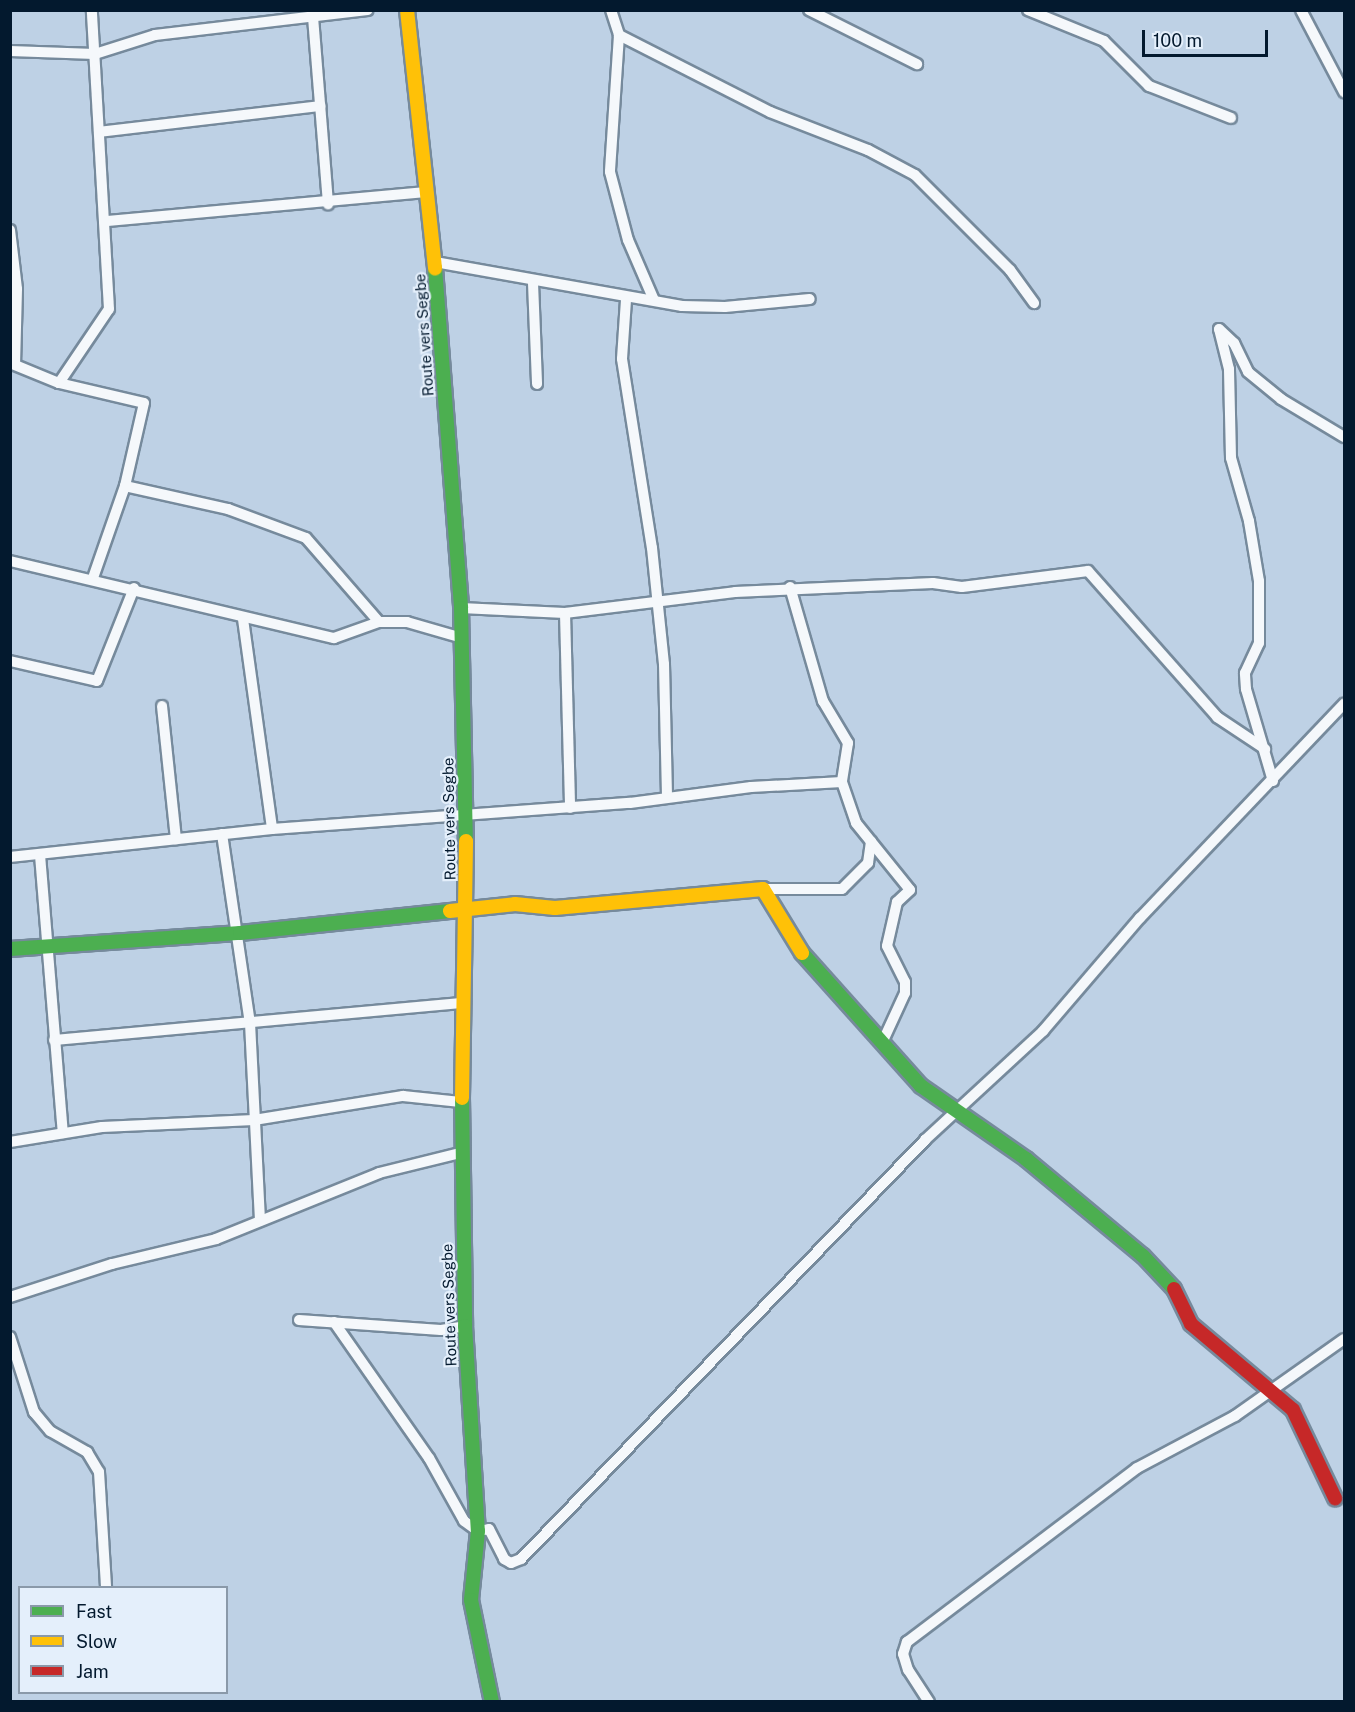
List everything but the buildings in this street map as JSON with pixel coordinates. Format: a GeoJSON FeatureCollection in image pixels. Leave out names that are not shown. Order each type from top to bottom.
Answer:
{"type":"FeatureCollection","features":[{"type":"Feature","properties":{"kind":"main road","name":"Route vers Segbe"},"geometry":{"type":"LineString","coordinates":[[407,10],[424,192],[435,262],[460,608],[467,909],[460,1153],[465,1326],[478,1531],[471,1600],[474,1629],[492,1701]]}},
{"type":"Feature","properties":{"kind":"main road"},"geometry":{"type":"LineString","coordinates":[[10,949],[50,944],[240,933],[515,904],[555,908],[763,889],[795,945],[921,1086],[1026,1159],[1143,1256],[1171,1283],[1191,1324],[1239,1360],[1270,1393],[1293,1410],[1335,1498]]}},
{"type":"Feature","properties":{"kind":"street"},"geometry":{"type":"LineString","coordinates":[[59,383],[109,309],[107,222],[92,10]]}},
{"type":"Feature","properties":{"kind":"street"},"geometry":{"type":"LineString","coordinates":[[10,51],[95,54],[155,35],[368,10]]}},
{"type":"Feature","properties":{"kind":"street"},"geometry":{"type":"LineString","coordinates":[[611,10],[618,35],[610,172],[628,240],[654,300]]}},
{"type":"Feature","properties":{"kind":"street"},"geometry":{"type":"LineString","coordinates":[[809,10],[917,64]]}},
{"type":"Feature","properties":{"kind":"street"},"geometry":{"type":"LineString","coordinates":[[1028,10],[1104,41],[1149,86],[1232,118]]}},
{"type":"Feature","properties":{"kind":"street"},"geometry":{"type":"LineString","coordinates":[[1301,10],[1344,92]]}},
{"type":"Feature","properties":{"kind":"street"},"geometry":{"type":"LineString","coordinates":[[313,16],[328,204]]}},
{"type":"Feature","properties":{"kind":"street"},"geometry":{"type":"LineString","coordinates":[[618,35],[760,108],[868,150],[915,176],[1010,270],[1034,303]]}},
{"type":"Feature","properties":{"kind":"street"},"geometry":{"type":"LineString","coordinates":[[99,132],[320,106]]}},
{"type":"Feature","properties":{"kind":"street"},"geometry":{"type":"LineString","coordinates":[[107,222],[328,204],[424,192]]}},
{"type":"Feature","properties":{"kind":"street"},"geometry":{"type":"LineString","coordinates":[[10,230],[17,289],[13,364],[59,383],[144,403],[125,486],[93,578]]}},
{"type":"Feature","properties":{"kind":"street"},"geometry":{"type":"LineString","coordinates":[[435,262],[626,300],[654,300],[725,308],[810,299]]}},
{"type":"Feature","properties":{"kind":"street"},"geometry":{"type":"LineString","coordinates":[[533,283],[537,384]]}},
{"type":"Feature","properties":{"kind":"street"},"geometry":{"type":"LineString","coordinates":[[626,300],[622,359],[652,548],[654,599],[664,664],[667,797]]}},
{"type":"Feature","properties":{"kind":"street"},"geometry":{"type":"LineString","coordinates":[[1273,781],[1246,689],[1245,673],[1259,643],[1258,581],[1249,521],[1231,458],[1229,369],[1219,329],[1234,343],[1248,372],[1281,399],[1344,437]]}},
{"type":"Feature","properties":{"kind":"street"},"geometry":{"type":"LineString","coordinates":[[125,486],[228,509],[306,538],[380,622]]}},
{"type":"Feature","properties":{"kind":"street"},"geometry":{"type":"LineString","coordinates":[[10,561],[93,578],[243,619],[334,638],[380,622],[407,622],[459,637]]}},
{"type":"Feature","properties":{"kind":"street"},"geometry":{"type":"LineString","coordinates":[[460,608],[565,613],[654,599],[790,587],[962,587],[1088,572],[1217,717],[1265,749]]}},
{"type":"Feature","properties":{"kind":"street"},"geometry":{"type":"LineString","coordinates":[[790,587],[823,701],[848,743],[842,782],[856,823],[910,890],[897,902],[887,946],[905,982],[905,993],[882,1043]]}},
{"type":"Feature","properties":{"kind":"street"},"geometry":{"type":"LineString","coordinates":[[10,661],[97,681],[134,588]]}},
{"type":"Feature","properties":{"kind":"street"},"geometry":{"type":"LineString","coordinates":[[565,613],[570,808]]}},
{"type":"Feature","properties":{"kind":"street"},"geometry":{"type":"LineString","coordinates":[[243,619],[272,829]]}},
{"type":"Feature","properties":{"kind":"street"},"geometry":{"type":"LineString","coordinates":[[334,1322],[429,1458],[464,1521],[478,1531],[489,1529],[504,1559],[511,1563],[521,1559],[956,1111],[1042,1031],[1140,918],[1344,704]]}},
{"type":"Feature","properties":{"kind":"street"},"geometry":{"type":"LineString","coordinates":[[162,706],[176,839]]}},
{"type":"Feature","properties":{"kind":"street"},"geometry":{"type":"LineString","coordinates":[[10,857],[272,829],[570,808],[842,782]]}},
{"type":"Feature","properties":{"kind":"street"},"geometry":{"type":"LineString","coordinates":[[222,834],[240,933],[250,1023],[260,1221]]}},
{"type":"Feature","properties":{"kind":"street"},"geometry":{"type":"LineString","coordinates":[[763,889],[842,889],[868,863],[871,841]]}},
{"type":"Feature","properties":{"kind":"street"},"geometry":{"type":"LineString","coordinates":[[40,855],[50,944],[54,1040],[63,1133]]}},
{"type":"Feature","properties":{"kind":"street"},"geometry":{"type":"LineString","coordinates":[[54,1040],[464,1003]]}},
{"type":"Feature","properties":{"kind":"street"},"geometry":{"type":"LineString","coordinates":[[10,1142],[63,1133],[254,1120],[403,1096],[460,1102]]}},
{"type":"Feature","properties":{"kind":"street"},"geometry":{"type":"LineString","coordinates":[[10,1297],[112,1264],[216,1239],[380,1173],[460,1153]]}},
{"type":"Feature","properties":{"kind":"street"},"geometry":{"type":"LineString","coordinates":[[299,1320],[441,1330],[465,1326]]}},
{"type":"Feature","properties":{"kind":"street"},"geometry":{"type":"LineString","coordinates":[[10,1337],[34,1412],[50,1431],[87,1452],[99,1472],[106,1586]]}},
{"type":"Feature","properties":{"kind":"street"},"geometry":{"type":"LineString","coordinates":[[929,1701],[908,1670],[903,1654],[907,1642],[1137,1468],[1270,1393],[1344,1339]]}},
{"type":"Feature","properties":{"kind":"traffic: fast"},"geometry":{"type":"LineString","coordinates":[[435,268],[461,608],[466,841]]}},
{"type":"Feature","properties":{"kind":"traffic: fast"},"geometry":{"type":"LineString","coordinates":[[10,949],[240,933],[450,911]]}},
{"type":"Feature","properties":{"kind":"traffic: fast"},"geometry":{"type":"LineString","coordinates":[[802,953],[921,1086],[1026,1159],[1143,1256],[1174,1289]]}},
{"type":"Feature","properties":{"kind":"traffic: fast"},"geometry":{"type":"LineString","coordinates":[[462,1098],[465,1326],[478,1531],[471,1600],[492,1702]]}},
{"type":"Feature","properties":{"kind":"traffic: slow"},"geometry":{"type":"LineString","coordinates":[[407,10],[435,268]]}},
{"type":"Feature","properties":{"kind":"traffic: slow"},"geometry":{"type":"LineString","coordinates":[[462,1098],[466,841]]}},
{"type":"Feature","properties":{"kind":"traffic: slow"},"geometry":{"type":"LineString","coordinates":[[450,911],[515,904],[555,908],[763,889],[802,953]]}},
{"type":"Feature","properties":{"kind":"traffic: jam"},"geometry":{"type":"LineString","coordinates":[[1174,1289],[1191,1324],[1293,1410],[1335,1498]]}}]}
